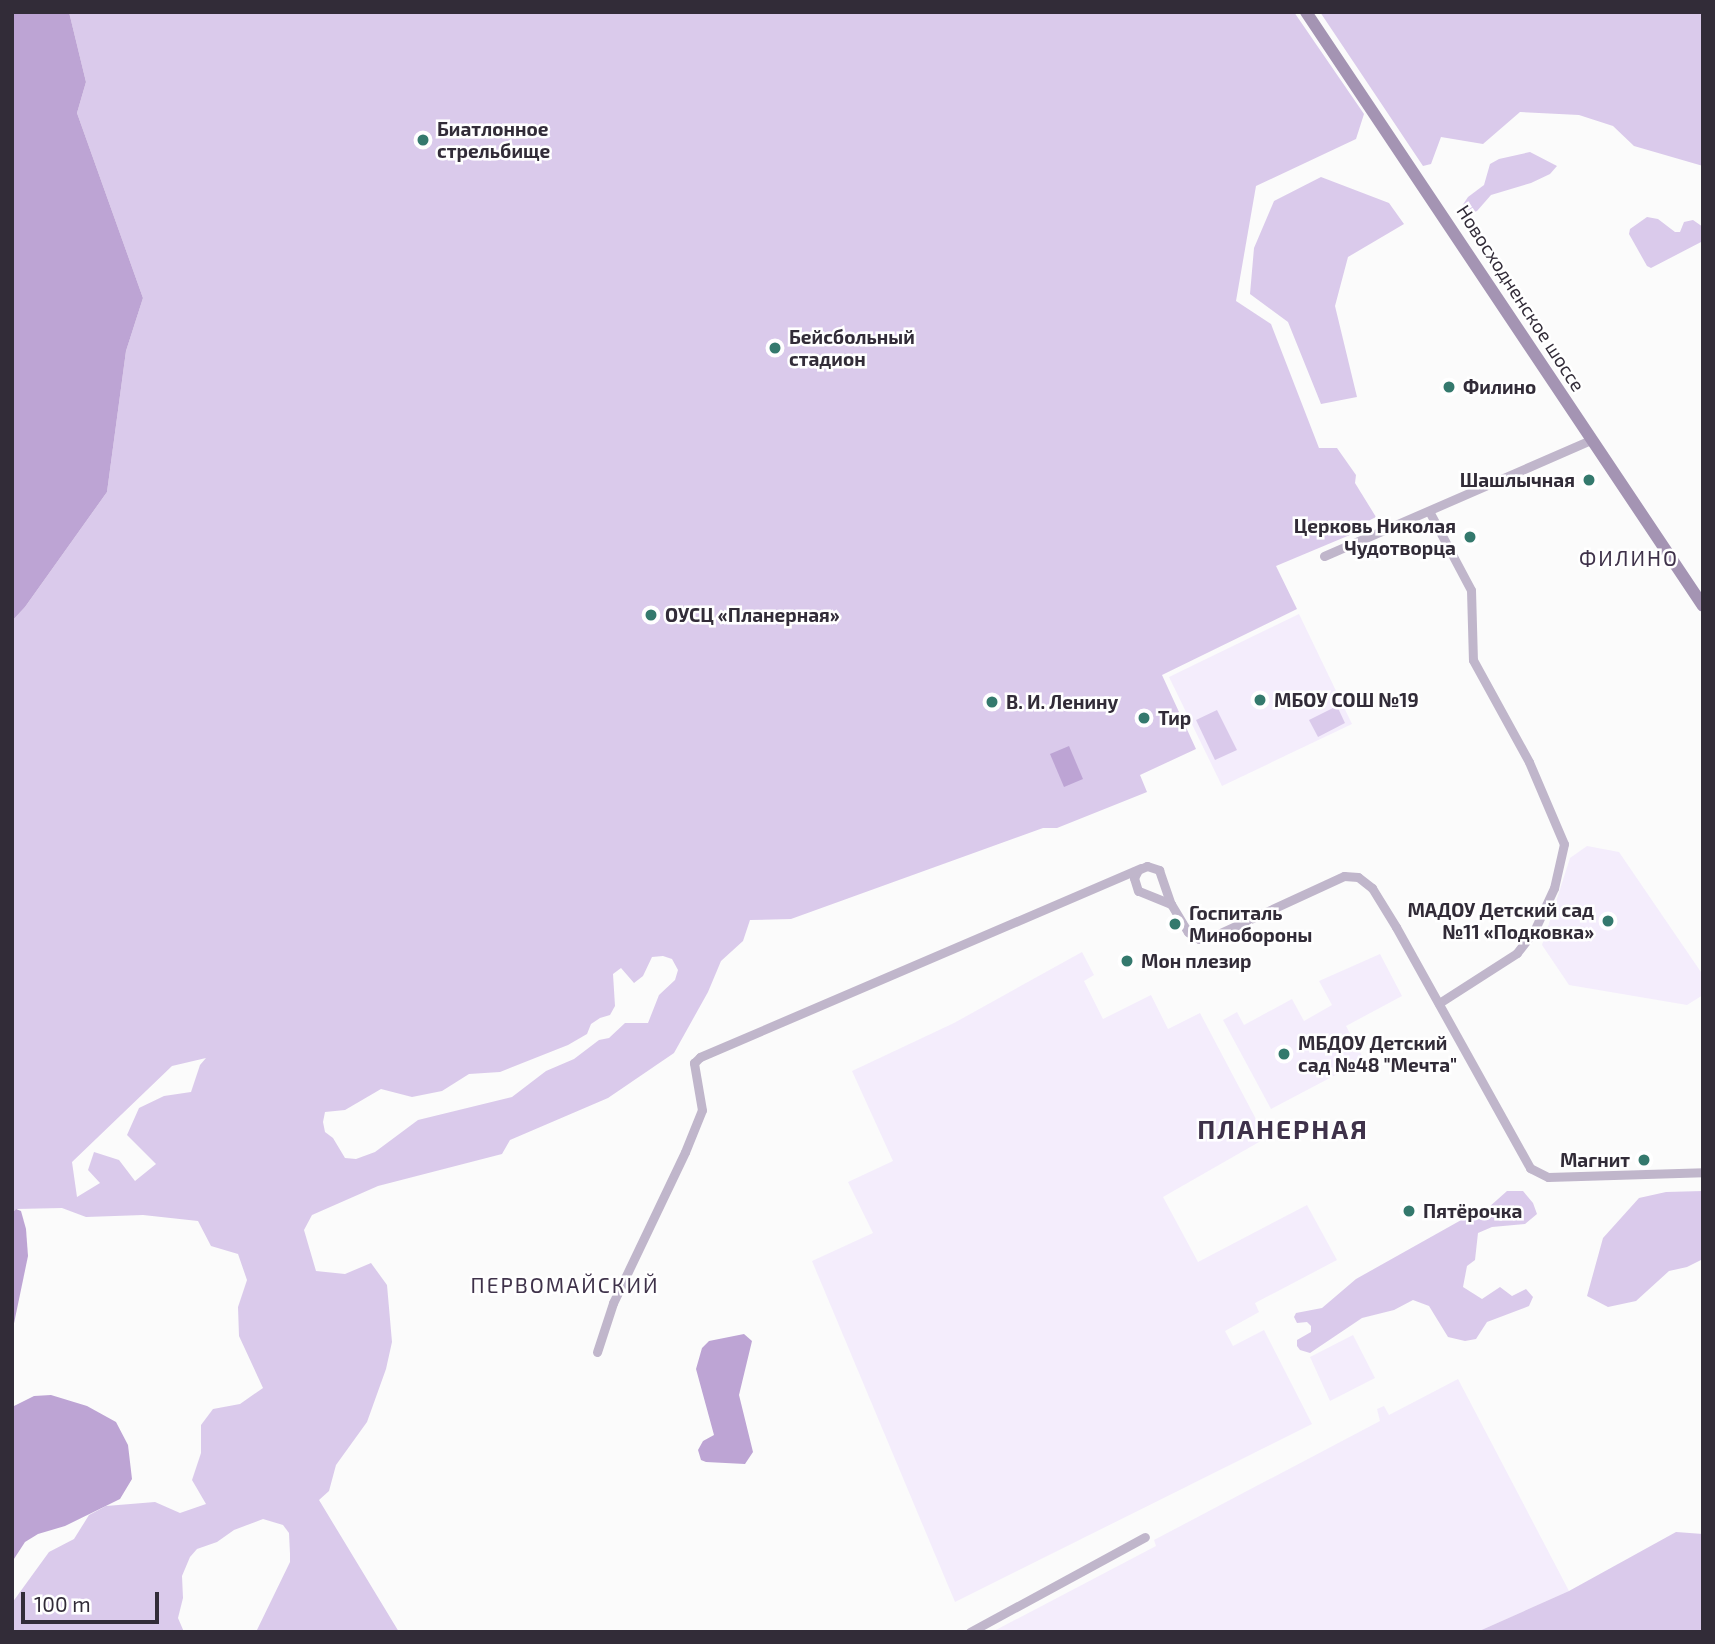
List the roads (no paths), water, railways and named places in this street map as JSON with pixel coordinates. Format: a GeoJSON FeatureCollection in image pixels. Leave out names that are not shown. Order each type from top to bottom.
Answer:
{"type":"FeatureCollection","features":[{"type":"Feature","properties":{"kind":"main road","name":"Новосходненское шоссе"},"geometry":{"type":"LineString","coordinates":[[1306,12],[1441,210],[1703,606]]}},
{"type":"Feature","properties":{"kind":"street"},"geometry":{"type":"LineString","coordinates":[[1324,556],[1591,440]]}},
{"type":"Feature","properties":{"kind":"street"},"geometry":{"type":"LineString","coordinates":[[1429,511],[1471,590],[1472,660],[1529,762],[1564,844],[1554,888],[1534,931],[1517,953],[1439,1003]]}},
{"type":"Feature","properties":{"kind":"street"},"geometry":{"type":"LineString","coordinates":[[597,1352],[613,1303],[685,1152],[702,1110],[694,1063],[700,1057],[1142,867],[1156,867],[1163,878],[1171,904],[1194,938],[1207,939],[1344,876],[1358,877],[1372,888],[1530,1168],[1548,1177],[1703,1172]]}},
{"type":"Feature","properties":{"kind":"street"},"geometry":{"type":"LineString","coordinates":[[1134,882],[1136,873],[1142,867]]}},
{"type":"Feature","properties":{"kind":"street"},"geometry":{"type":"LineString","coordinates":[[1119,876],[1134,882],[1142,893],[1171,904]]}},
{"type":"Feature","properties":{"kind":"street"},"geometry":{"type":"LineString","coordinates":[[1151,895],[1159,891],[1163,878]]}},
{"type":"Feature","properties":{"kind":"street"},"geometry":{"type":"LineString","coordinates":[[970,1632],[1145,1537]]}},
{"type":"Feature","properties":{"kind":"place","name":"Биатлонное стрельбище"},"geometry":{"type":"Point","coordinates":[423,140]}},
{"type":"Feature","properties":{"kind":"place","name":"Бейсбольный стадион"},"geometry":{"type":"Point","coordinates":[775,348]}},
{"type":"Feature","properties":{"kind":"place","name":"Филино"},"geometry":{"type":"Point","coordinates":[1449,387]}},
{"type":"Feature","properties":{"kind":"place","name":"Шашлычная"},"geometry":{"type":"Point","coordinates":[1589,480]}},
{"type":"Feature","properties":{"kind":"place","name":"Церковь Николая Чудотворца"},"geometry":{"type":"Point","coordinates":[1470,537]}},
{"type":"Feature","properties":{"kind":"place","name":"ОУСЦ «Планерная»"},"geometry":{"type":"Point","coordinates":[651,615]}},
{"type":"Feature","properties":{"kind":"place","name":"МБОУ СОШ №19"},"geometry":{"type":"Point","coordinates":[1260,700]}},
{"type":"Feature","properties":{"kind":"place","name":"В. И. Ленину"},"geometry":{"type":"Point","coordinates":[992,702]}},
{"type":"Feature","properties":{"kind":"place","name":"Тир"},"geometry":{"type":"Point","coordinates":[1144,718]}},
{"type":"Feature","properties":{"kind":"place","name":"МАДОУ Детский сад №11 «Подковка»"},"geometry":{"type":"Point","coordinates":[1608,921]}},
{"type":"Feature","properties":{"kind":"place","name":"Госпиталь Минобороны"},"geometry":{"type":"Point","coordinates":[1175,924]}},
{"type":"Feature","properties":{"kind":"place","name":"Мон плезир"},"geometry":{"type":"Point","coordinates":[1127,961]}},
{"type":"Feature","properties":{"kind":"place","name":"МБДОУ Детский сад №48 \"Мечта\""},"geometry":{"type":"Point","coordinates":[1284,1054]}},
{"type":"Feature","properties":{"kind":"place","name":"Магнит"},"geometry":{"type":"Point","coordinates":[1644,1160]}},
{"type":"Feature","properties":{"kind":"place","name":"Пятёрочка"},"geometry":{"type":"Point","coordinates":[1409,1211]}},
{"type":"Feature","properties":{"kind":"district","name":"ФИЛИНО"},"geometry":{"type":"Point","coordinates":[1629,558]}},
{"type":"Feature","properties":{"kind":"district","name":"ПЛАНЕРНАЯ"},"geometry":{"type":"Point","coordinates":[1283,1129]}},
{"type":"Feature","properties":{"kind":"district","name":"ПЕРВОМАЙСКИЙ"},"geometry":{"type":"Point","coordinates":[565,1285]}}]}
